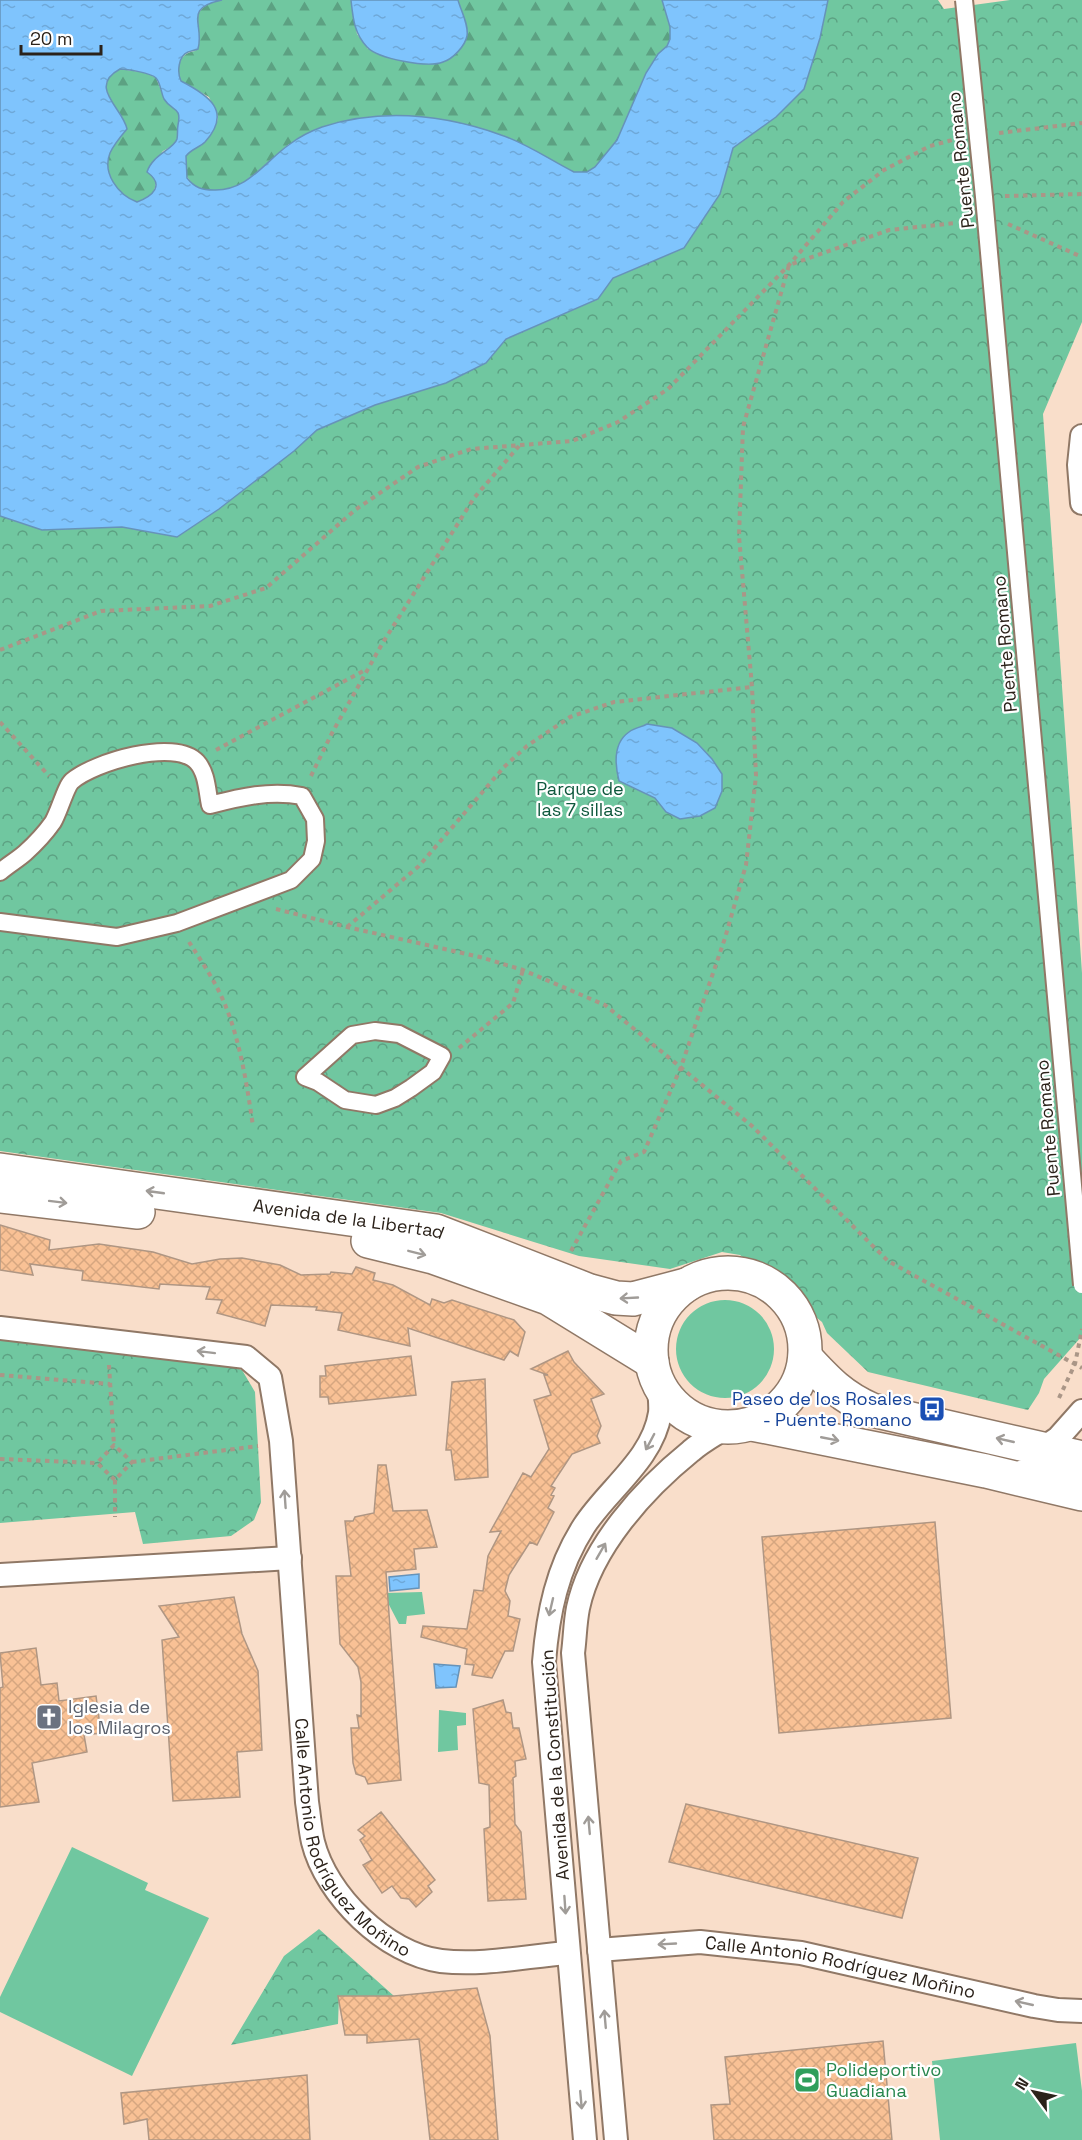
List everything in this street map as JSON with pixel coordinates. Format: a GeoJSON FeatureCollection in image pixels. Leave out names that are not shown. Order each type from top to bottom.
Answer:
{"type":"FeatureCollection","features":[{"type":"Feature","properties":{"kind":"main road","name":"Avenida de la Libertad"},"geometry":{"type":"LineString","coordinates":[[0,1170],[436,1232],[590,1291],[616,1298],[633,1299],[686,1285]]}},
{"type":"Feature","properties":{"kind":"main road","name":"Avenida de la Libertad"},"geometry":{"type":"LineString","coordinates":[[0,1196],[297,1230],[375,1242],[433,1257],[549,1298],[655,1374]]}},
{"type":"Feature","properties":{"kind":"main road"},"geometry":{"type":"LineString","coordinates":[[739,1426],[771,1415],[791,1397],[799,1382],[805,1357],[803,1334],[797,1316],[784,1295],[762,1280],[736,1273],[709,1275],[686,1285],[666,1303],[656,1319],[652,1336],[655,1374],[675,1407],[693,1420],[739,1426],[986,1471],[1082,1494]]}},
{"type":"Feature","properties":{"kind":"main road"},"geometry":{"type":"LineString","coordinates":[[805,1357],[840,1393],[872,1410],[1082,1458]]}},
{"type":"Feature","properties":{"kind":"street","name":"Puente Romano"},"geometry":{"type":"LineString","coordinates":[[964,0],[989,244],[1082,1285]]}},
{"type":"Feature","properties":{"kind":"street"},"geometry":{"type":"LineString","coordinates":[[1082,436],[1079,465],[1082,503]]}},
{"type":"Feature","properties":{"kind":"street"},"geometry":{"type":"LineString","coordinates":[[0,872],[26,853],[53,821],[70,782],[87,772],[124,758],[159,751],[188,755],[196,761],[204,771],[210,805],[249,795],[285,793],[302,796],[315,819],[316,841],[312,859],[291,880],[177,923],[117,938],[0,922]]}},
{"type":"Feature","properties":{"kind":"street"},"geometry":{"type":"LineString","coordinates":[[375,1031],[399,1034],[442,1056],[433,1072],[395,1098],[376,1105],[345,1100],[318,1082],[305,1077],[352,1035],[375,1031]]}},
{"type":"Feature","properties":{"kind":"street","name":"Calle Antonio Rodríguez Moñino"},"geometry":{"type":"LineString","coordinates":[[0,1328],[246,1357],[270,1377],[281,1441],[308,1802],[314,1844],[327,1875],[342,1899],[374,1930],[405,1950],[439,1960],[475,1962],[568,1953]]}},
{"type":"Feature","properties":{"kind":"street","name":"Avenida de la Constitución"},"geometry":{"type":"LineString","coordinates":[[585,2140],[544,1662],[549,1615],[559,1578],[571,1550],[584,1526],[646,1449],[655,1433],[660,1411],[655,1374]]}},
{"type":"Feature","properties":{"kind":"street"},"geometry":{"type":"LineString","coordinates":[[1042,1449],[1058,1438],[1082,1411]]}},
{"type":"Feature","properties":{"kind":"street","name":"Avenida de la Constitución"},"geometry":{"type":"LineString","coordinates":[[616,2140],[573,1653],[578,1608],[593,1566],[642,1497],[692,1450],[739,1426]]}},
{"type":"Feature","properties":{"kind":"street"},"geometry":{"type":"LineString","coordinates":[[986,1471],[1062,1470],[1082,1466]]}},
{"type":"Feature","properties":{"kind":"street"},"geometry":{"type":"LineString","coordinates":[[0,1575],[290,1558]]}},
{"type":"Feature","properties":{"kind":"street","name":"Calle Antonio Rodríguez Moñino"},"geometry":{"type":"LineString","coordinates":[[599,1950],[700,1942],[801,1953],[1034,2006],[1082,2011]]}},
{"type":"Feature","properties":{"kind":"path"},"geometry":{"type":"LineString","coordinates":[[987,134],[1082,123]]}},
{"type":"Feature","properties":{"kind":"path"},"geometry":{"type":"LineString","coordinates":[[0,650],[101,611],[210,606],[266,588],[355,510],[418,467],[471,450],[572,441],[618,422],[668,389],[789,265],[843,202],[884,170],[930,146],[964,137]]}},
{"type":"Feature","properties":{"kind":"path"},"geometry":{"type":"LineString","coordinates":[[1009,196],[1082,194]]}},
{"type":"Feature","properties":{"kind":"path"},"geometry":{"type":"LineString","coordinates":[[1000,220],[1082,257]]}},
{"type":"Feature","properties":{"kind":"path"},"geometry":{"type":"LineString","coordinates":[[789,265],[889,230],[956,223]]}},
{"type":"Feature","properties":{"kind":"path"},"geometry":{"type":"LineString","coordinates":[[558,1277],[621,1161],[644,1152],[681,1067],[725,938],[746,865],[756,776],[752,687],[739,536],[743,427],[789,265]]}},
{"type":"Feature","properties":{"kind":"path"},"geometry":{"type":"LineString","coordinates":[[302,796],[332,733],[368,668],[474,498],[520,445]]}},
{"type":"Feature","properties":{"kind":"path"},"geometry":{"type":"LineString","coordinates":[[196,761],[368,668]]}},
{"type":"Feature","properties":{"kind":"path"},"geometry":{"type":"LineString","coordinates":[[347,927],[419,866],[504,767],[527,746],[570,717],[614,702],[752,687]]}},
{"type":"Feature","properties":{"kind":"path"},"geometry":{"type":"LineString","coordinates":[[0,722],[66,794]]}},
{"type":"Feature","properties":{"kind":"path"},"geometry":{"type":"LineString","coordinates":[[249,895],[280,911],[480,957],[523,970],[605,1005],[752,1126],[888,1261],[1082,1368]]}},
{"type":"Feature","properties":{"kind":"path"},"geometry":{"type":"LineString","coordinates":[[177,923],[199,956],[227,1012],[243,1069],[253,1126]]}},
{"type":"Feature","properties":{"kind":"path"},"geometry":{"type":"LineString","coordinates":[[442,1056],[462,1046],[513,1003],[523,970]]}},
{"type":"Feature","properties":{"kind":"path"},"geometry":{"type":"LineString","coordinates":[[1055,1404],[1075,1364],[1082,1329]]}},
{"type":"Feature","properties":{"kind":"path"},"geometry":{"type":"LineString","coordinates":[[108,1361],[114,1445],[132,1462]]}},
{"type":"Feature","properties":{"kind":"path"},"geometry":{"type":"LineString","coordinates":[[0,1375],[110,1384]]}},
{"type":"Feature","properties":{"kind":"path"},"geometry":{"type":"LineString","coordinates":[[97,1463],[114,1445]]}},
{"type":"Feature","properties":{"kind":"path"},"geometry":{"type":"LineString","coordinates":[[115,1517],[115,1480],[132,1462],[258,1446]]}},
{"type":"Feature","properties":{"kind":"path"},"geometry":{"type":"LineString","coordinates":[[0,1459],[97,1463],[115,1480]]}},
{"type":"Feature","properties":{"kind":"green space"},"geometry":{"type":"Polygon","coordinates":[[[222,0],[351,0],[357,34],[368,49],[468,33],[458,0],[662,0],[670,27],[670,39],[646,73],[617,140],[595,167],[587,172],[574,172],[502,135],[289,144],[243,184],[225,190],[204,190],[194,186],[185,174],[186,156],[191,150],[202,145],[217,122],[218,116],[209,97],[181,81],[178,71],[180,62],[186,54],[195,51],[199,44],[197,21],[201,10],[205,6],[222,0]]]}},
{"type":"Feature","properties":{"kind":"green space","name":"Parque de las 7 sillas"},"geometry":{"type":"Polygon","coordinates":[[[828,0],[938,0],[944,9],[1010,0],[1082,0],[1082,322],[1043,414],[1082,973],[1082,1336],[1044,1379],[1039,1393],[1028,1410],[868,1372],[827,1333],[822,1322],[740,1255],[722,1252],[670,1269],[579,1256],[441,1213],[0,1151],[0,516],[42,530],[122,527],[177,537],[219,509],[294,451],[317,430],[375,405],[486,363],[506,339],[598,299],[613,278],[684,248],[720,194],[733,148],[776,117],[820,38],[828,0]]]}},
{"type":"Feature","properties":{"kind":"green space"},"geometry":{"type":"Polygon","coordinates":[[[120,69],[147,73],[156,78],[165,100],[181,118],[174,145],[163,151],[147,172],[155,178],[154,191],[145,199],[137,202],[118,189],[108,168],[110,153],[127,129],[107,90],[107,83],[111,76],[120,69]]]}},
{"type":"Feature","properties":{"kind":"green space"},"geometry":{"type":"Polygon","coordinates":[[[725,1300],[744,1304],[759,1315],[770,1330],[774,1349],[770,1368],[759,1383],[744,1394],[725,1398],[706,1394],[691,1383],[680,1368],[676,1349],[680,1330],[691,1315],[706,1304],[725,1300]]]}},
{"type":"Feature","properties":{"kind":"green space"},"geometry":{"type":"Polygon","coordinates":[[[0,1338],[220,1363],[242,1370],[255,1392],[261,1502],[254,1520],[231,1536],[143,1544],[135,1512],[0,1523],[0,1338]]]}},
{"type":"Feature","properties":{"kind":"green space"},"geometry":{"type":"Polygon","coordinates":[[[422,1592],[425,1614],[407,1616],[406,1624],[399,1624],[387,1601],[386,1593],[422,1592]]]}},
{"type":"Feature","properties":{"kind":"green space"},"geometry":{"type":"Polygon","coordinates":[[[439,1710],[466,1713],[466,1725],[457,1726],[458,1750],[438,1752],[439,1710]]]}},
{"type":"Feature","properties":{"kind":"green space"},"geometry":{"type":"Polygon","coordinates":[[[72,1847],[148,1883],[145,1890],[209,1918],[132,2076],[0,2012],[0,1997],[72,1847]]]}},
{"type":"Feature","properties":{"kind":"green space"},"geometry":{"type":"Polygon","coordinates":[[[319,1929],[394,1996],[339,1996],[338,2024],[231,2045],[284,1956],[319,1929]]]}},
{"type":"Feature","properties":{"kind":"green space"},"geometry":{"type":"Polygon","coordinates":[[[1076,2043],[1082,2091],[1082,2140],[940,2140],[932,2061],[1076,2043]]]}},
{"type":"Feature","properties":{"kind":"water"},"geometry":{"type":"Polygon","coordinates":[[[0,0],[222,0],[202,8],[198,18],[198,49],[182,57],[179,69],[181,81],[208,98],[217,113],[213,131],[205,142],[186,156],[187,178],[199,188],[214,190],[237,186],[290,144],[314,130],[367,117],[412,116],[457,122],[520,142],[574,172],[587,172],[595,167],[617,140],[646,73],[658,54],[667,46],[670,39],[670,27],[662,0],[828,0],[820,38],[804,89],[776,117],[733,148],[720,194],[684,248],[613,278],[598,299],[506,339],[486,363],[446,383],[375,405],[317,430],[294,451],[219,509],[177,537],[122,527],[42,530],[0,516],[0,0]],[[120,69],[111,76],[107,83],[107,90],[127,129],[110,153],[108,168],[118,189],[137,202],[148,197],[155,190],[155,181],[147,172],[153,161],[175,143],[179,115],[164,99],[156,78],[144,73],[120,69]]]}},
{"type":"Feature","properties":{"kind":"water"},"geometry":{"type":"Polygon","coordinates":[[[351,0],[458,0],[467,27],[466,40],[454,55],[436,64],[392,59],[367,47],[359,36],[351,0]]]}},
{"type":"Feature","properties":{"kind":"water"},"geometry":{"type":"Polygon","coordinates":[[[647,724],[672,728],[697,743],[712,759],[722,774],[722,791],[715,808],[700,816],[680,819],[666,812],[655,798],[619,781],[616,761],[620,742],[631,731],[647,724]]]}},
{"type":"Feature","properties":{"kind":"water"},"geometry":{"type":"Polygon","coordinates":[[[419,1574],[419,1588],[390,1591],[389,1577],[419,1574]]]}},
{"type":"Feature","properties":{"kind":"water"},"geometry":{"type":"Polygon","coordinates":[[[434,1664],[460,1666],[456,1687],[436,1688],[434,1664]]]}},
{"type":"Feature","properties":{"kind":"building"},"geometry":{"type":"Polygon","coordinates":[[[0,1225],[50,1240],[49,1250],[99,1244],[153,1252],[192,1264],[242,1258],[280,1265],[301,1275],[330,1274],[331,1272],[352,1274],[356,1267],[375,1273],[373,1280],[393,1285],[430,1305],[432,1299],[444,1303],[452,1300],[514,1320],[525,1332],[518,1356],[510,1351],[504,1360],[408,1328],[410,1346],[338,1330],[342,1313],[316,1310],[317,1307],[271,1305],[265,1326],[217,1313],[222,1300],[206,1299],[210,1287],[160,1284],[159,1289],[82,1280],[83,1271],[30,1264],[33,1275],[0,1270],[0,1225]]]}},
{"type":"Feature","properties":{"kind":"building"},"geometry":{"type":"Polygon","coordinates":[[[568,1351],[574,1362],[604,1394],[591,1399],[601,1426],[597,1436],[600,1443],[572,1454],[551,1486],[555,1488],[551,1495],[554,1496],[548,1508],[554,1512],[537,1545],[530,1542],[509,1575],[505,1591],[510,1601],[508,1616],[520,1619],[513,1651],[505,1651],[492,1678],[472,1675],[474,1665],[465,1664],[467,1649],[421,1637],[423,1626],[467,1629],[474,1590],[483,1591],[488,1556],[501,1531],[490,1532],[523,1473],[531,1477],[549,1449],[534,1400],[551,1395],[544,1375],[548,1375],[531,1369],[568,1351]]]}},
{"type":"Feature","properties":{"kind":"building"},"geometry":{"type":"Polygon","coordinates":[[[411,1356],[416,1395],[329,1404],[328,1397],[320,1397],[320,1376],[326,1376],[325,1366],[411,1356]]]}},
{"type":"Feature","properties":{"kind":"building"},"geometry":{"type":"Polygon","coordinates":[[[485,1379],[488,1477],[455,1480],[451,1450],[446,1450],[452,1382],[485,1379]]]}},
{"type":"Feature","properties":{"kind":"building"},"geometry":{"type":"Polygon","coordinates":[[[378,1465],[386,1465],[393,1511],[427,1510],[437,1547],[414,1549],[416,1569],[386,1572],[401,1780],[368,1784],[365,1777],[356,1774],[353,1763],[351,1728],[359,1728],[357,1715],[361,1716],[361,1682],[358,1667],[340,1644],[336,1576],[351,1576],[345,1521],[353,1521],[355,1517],[374,1513],[378,1465]]]}},
{"type":"Feature","properties":{"kind":"building"},"geometry":{"type":"Polygon","coordinates":[[[935,1522],[951,1718],[779,1733],[762,1537],[935,1522]]]}},
{"type":"Feature","properties":{"kind":"building"},"geometry":{"type":"Polygon","coordinates":[[[234,1597],[242,1634],[258,1671],[262,1750],[237,1752],[240,1797],[173,1801],[162,1640],[179,1637],[159,1606],[234,1597]]]}},
{"type":"Feature","properties":{"kind":"building","name":"Iglesia de los Milagros"},"geometry":{"type":"Polygon","coordinates":[[[36,1648],[41,1685],[57,1683],[59,1701],[96,1696],[101,1733],[84,1735],[87,1752],[32,1763],[39,1802],[0,1807],[0,1688],[3,1687],[0,1653],[36,1648]]]}},
{"type":"Feature","properties":{"kind":"building"},"geometry":{"type":"Polygon","coordinates":[[[503,1700],[506,1712],[511,1713],[513,1728],[519,1728],[526,1759],[515,1761],[516,1776],[513,1778],[515,1824],[521,1832],[526,1899],[488,1901],[484,1829],[490,1827],[489,1785],[479,1783],[473,1709],[503,1700]]]}},
{"type":"Feature","properties":{"kind":"building"},"geometry":{"type":"Polygon","coordinates":[[[686,1804],[918,1858],[902,1918],[669,1862],[686,1804]]]}},
{"type":"Feature","properties":{"kind":"building"},"geometry":{"type":"Polygon","coordinates":[[[381,1812],[435,1880],[428,1886],[432,1892],[416,1907],[409,1899],[401,1898],[392,1886],[382,1893],[363,1865],[372,1860],[360,1840],[365,1836],[358,1830],[381,1812]]]}},
{"type":"Feature","properties":{"kind":"building"},"geometry":{"type":"Polygon","coordinates":[[[477,1988],[490,2036],[498,2140],[430,2140],[419,2039],[367,2043],[367,2035],[345,2035],[338,1996],[394,1996],[477,1988]]]}},
{"type":"Feature","properties":{"kind":"building","name":"Polideportivo Guadiana"},"geometry":{"type":"Polygon","coordinates":[[[883,2041],[892,2140],[714,2140],[711,2105],[730,2104],[725,2057],[883,2041]]]}},
{"type":"Feature","properties":{"kind":"building"},"geometry":{"type":"Polygon","coordinates":[[[307,2075],[310,2140],[149,2140],[147,2119],[124,2124],[121,2093],[307,2075]]]}},
{"type":"Feature","properties":{"kind":"place","name":"Paseo de los Rosales - Puente Romano"},"geometry":{"type":"Point","coordinates":[932,1409]}},
{"type":"Feature","properties":{"kind":"place","name":"Iglesia de los Milagros"},"geometry":{"type":"Point","coordinates":[49,1717]}},
{"type":"Feature","properties":{"kind":"place","name":"Polideportivo Guadiana"},"geometry":{"type":"Point","coordinates":[807,2080]}}]}
